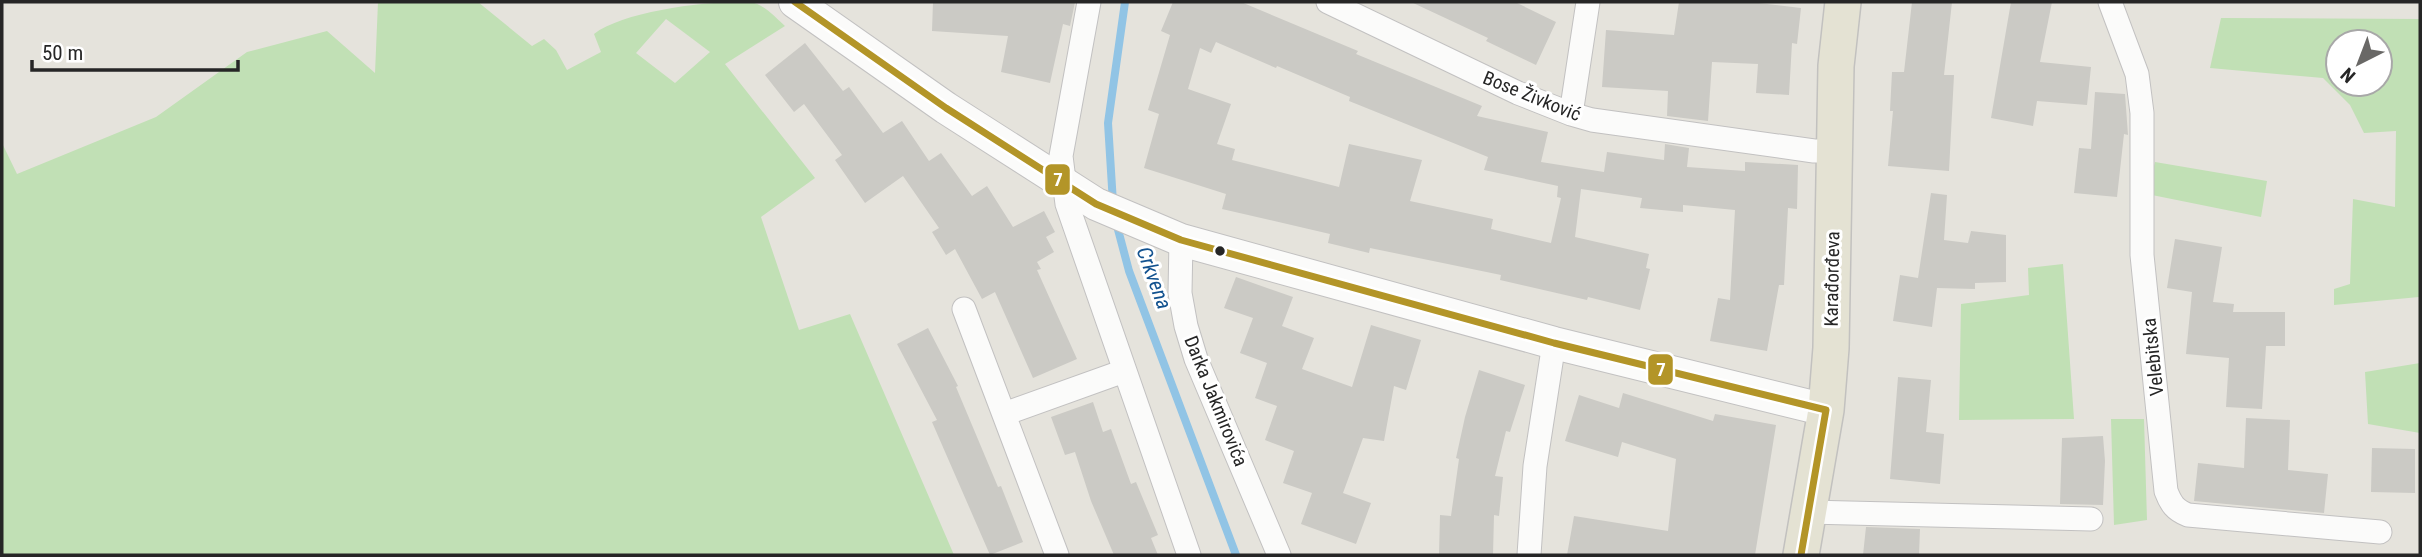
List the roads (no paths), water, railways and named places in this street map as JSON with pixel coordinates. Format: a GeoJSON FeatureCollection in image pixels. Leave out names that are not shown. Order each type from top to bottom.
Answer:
{"type":"FeatureCollection","features":[{"type":"Feature","properties":{"kind":"main road","name":"Karađorđeva"},"geometry":{"type":"LineString","coordinates":[[1801,555],[1826,410],[1831,348],[1833,150],[1836,66],[1843,2]]}},
{"type":"Feature","properties":{"kind":"street"},"geometry":{"type":"LineString","coordinates":[[795,2],[946,108],[1096,204],[1132,221],[1181,240],[1554,343],[1826,410]]}},
{"type":"Feature","properties":{"kind":"street"},"geometry":{"type":"LineString","coordinates":[[1089,2],[1061,156],[1064,183],[1073,226],[1189,555]]}},
{"type":"Feature","properties":{"kind":"street","name":"Bose Živković"},"geometry":{"type":"LineString","coordinates":[[1328,2],[1518,93],[1571,114],[1592,120],[1814,151],[1833,150]]}},
{"type":"Feature","properties":{"kind":"street"},"geometry":{"type":"LineString","coordinates":[[1571,114],[1588,2]]}},
{"type":"Feature","properties":{"kind":"street","name":"Velebitska"},"geometry":{"type":"LineString","coordinates":[[2110,2],[2137,74],[2142,113],[2142,255],[2166,491],[2170,501],[2176,510],[2188,515],[2380,532]]}},
{"type":"Feature","properties":{"kind":"street","name":"Darka Jakmirovića"},"geometry":{"type":"LineString","coordinates":[[1181,240],[1180,293],[1196,359],[1279,555]]}},
{"type":"Feature","properties":{"kind":"street"},"geometry":{"type":"LineString","coordinates":[[964,309],[1057,555]]}},
{"type":"Feature","properties":{"kind":"street"},"geometry":{"type":"LineString","coordinates":[[1529,555],[1535,466],[1554,343]]}},
{"type":"Feature","properties":{"kind":"street"},"geometry":{"type":"LineString","coordinates":[[1004,414],[1124,371]]}},
{"type":"Feature","properties":{"kind":"street"},"geometry":{"type":"LineString","coordinates":[[1808,512],[2091,519]]}},
{"type":"Feature","properties":{"kind":"waterway","name":"Crkvena"},"geometry":{"type":"LineString","coordinates":[[1113,203],[1108,123],[1125,2]]}},
{"type":"Feature","properties":{"kind":"waterway","name":"Crkvena"},"geometry":{"type":"LineString","coordinates":[[1116,222],[1129,271],[1236,555]]}}]}
